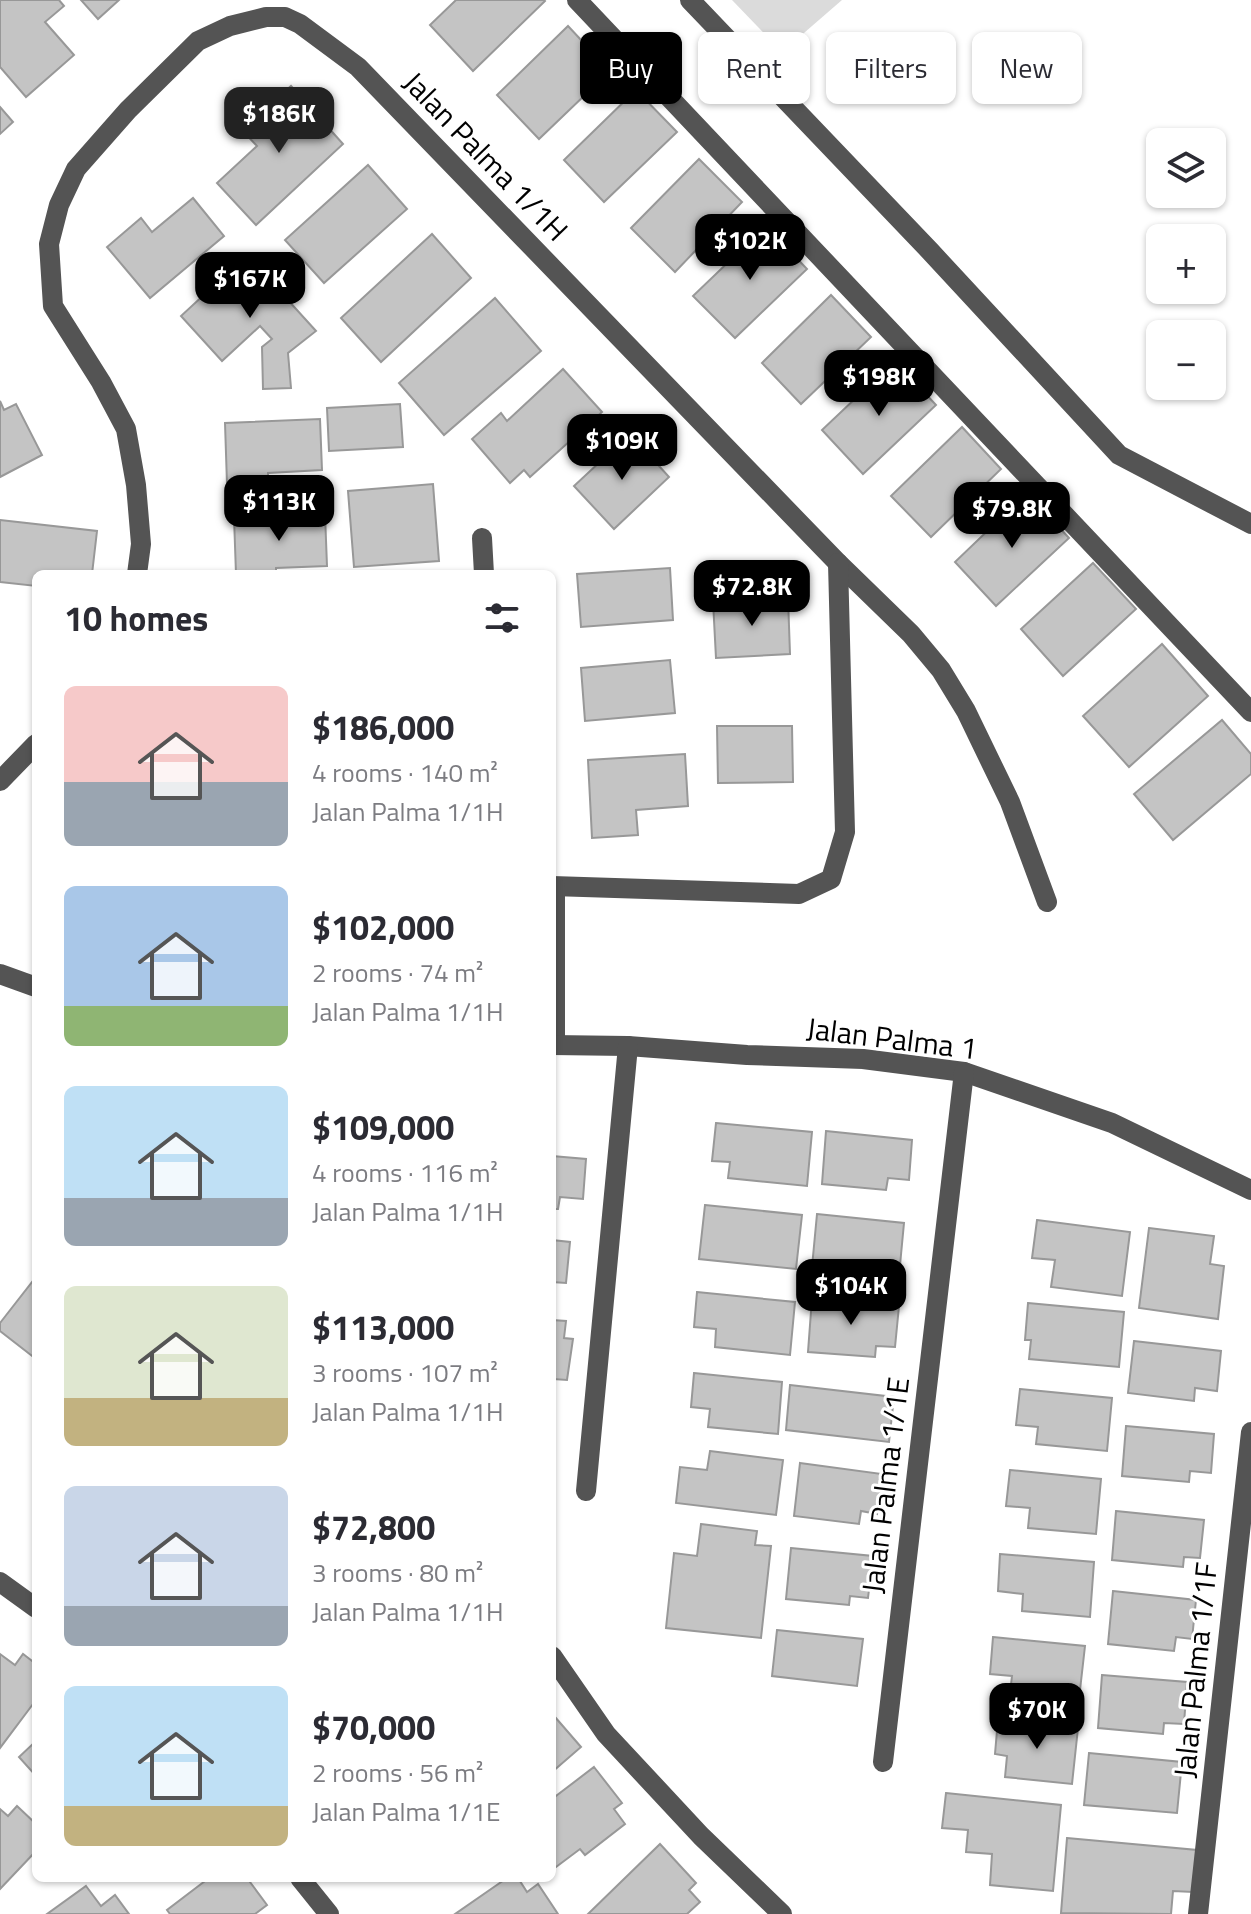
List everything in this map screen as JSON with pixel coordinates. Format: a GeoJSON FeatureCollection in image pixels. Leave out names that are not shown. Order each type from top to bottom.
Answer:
{"type":"FeatureCollection","features":[{"type":"Feature","properties":{"kind":"street"},"geometry":{"type":"LineString","coordinates":[[577,0],[1251,712]]}},
{"type":"Feature","properties":{"kind":"street"},"geometry":{"type":"LineString","coordinates":[[690,0],[930,251],[1119,455],[1251,524]]}},
{"type":"Feature","properties":{"kind":"street","name":"Jalan Palma 1/1H"},"geometry":{"type":"LineString","coordinates":[[138,570],[141,544],[136,485],[126,429],[101,382],[53,306],[49,244],[59,205],[76,169],[128,110],[198,41],[230,26],[266,17],[285,17],[300,24],[358,67],[838,563],[911,634],[941,670],[966,711],[1010,802],[1047,902]]}},
{"type":"Feature","properties":{"kind":"street"},"geometry":{"type":"LineString","coordinates":[[482,538],[484,570]]}},
{"type":"Feature","properties":{"kind":"street"},"geometry":{"type":"LineString","coordinates":[[556,887],[799,894],[831,879],[845,832],[838,563]]}},
{"type":"Feature","properties":{"kind":"street"},"geometry":{"type":"LineString","coordinates":[[0,781],[32,748]]}},
{"type":"Feature","properties":{"kind":"street"},"geometry":{"type":"LineString","coordinates":[[0,974],[32,986]]}},
{"type":"Feature","properties":{"kind":"street","name":"Jalan Palma 1"},"geometry":{"type":"LineString","coordinates":[[556,1045],[863,1059],[964,1072],[1112,1123],[1251,1190]]}},
{"type":"Feature","properties":{"kind":"street"},"geometry":{"type":"LineString","coordinates":[[586,1491],[628,1046]]}},
{"type":"Feature","properties":{"kind":"street","name":"Jalan Palma 1/1E"},"geometry":{"type":"LineString","coordinates":[[883,1762],[964,1072]]}},
{"type":"Feature","properties":{"kind":"street","name":"Jalan Palma 1/1F"},"geometry":{"type":"LineString","coordinates":[[1198,1914],[1251,1432]]}},
{"type":"Feature","properties":{"kind":"street"},"geometry":{"type":"LineString","coordinates":[[0,1582],[32,1605]]}},
{"type":"Feature","properties":{"kind":"street"},"geometry":{"type":"LineString","coordinates":[[556,1662],[606,1734],[701,1836],[782,1914]]}},
{"type":"Feature","properties":{"kind":"street"},"geometry":{"type":"LineString","coordinates":[[303,1882],[329,1914]]}},
{"type":"Feature","properties":{"kind":"shaded area"},"geometry":{"type":"Polygon","coordinates":[[[732,0],[842,0],[805,32],[763,32],[732,0]]]}},
{"type":"Feature","properties":{"kind":"building"},"geometry":{"type":"Polygon","coordinates":[[[0,0],[59,0],[64,6],[45,22],[74,55],[26,97],[0,67],[0,0]]]}},
{"type":"Feature","properties":{"kind":"building"},"geometry":{"type":"Polygon","coordinates":[[[81,0],[119,0],[98,19],[81,0]]]}},
{"type":"Feature","properties":{"kind":"building"},"geometry":{"type":"Polygon","coordinates":[[[456,0],[545,1],[473,71],[430,25],[456,0]]]}},
{"type":"Feature","properties":{"kind":"building"},"geometry":{"type":"Polygon","coordinates":[[[568,26],[580,39],[580,100],[539,139],[497,95],[568,26]]]}},
{"type":"Feature","properties":{"kind":"building"},"geometry":{"type":"Polygon","coordinates":[[[291,86],[343,144],[256,225],[217,183],[257,146],[242,130],[291,86]]]}},
{"type":"Feature","properties":{"kind":"building"},"geometry":{"type":"Polygon","coordinates":[[[622,104],[650,104],[677,132],[604,202],[564,160],[622,104]]]}},
{"type":"Feature","properties":{"kind":"building"},"geometry":{"type":"Polygon","coordinates":[[[0,107],[13,122],[0,134],[0,107]]]}},
{"type":"Feature","properties":{"kind":"building"},"geometry":{"type":"Polygon","coordinates":[[[699,159],[742,202],[675,272],[631,228],[699,159]]]}},
{"type":"Feature","properties":{"kind":"building"},"geometry":{"type":"Polygon","coordinates":[[[368,165],[407,209],[324,283],[285,240],[368,165]]]}},
{"type":"Feature","properties":{"kind":"building"},"geometry":{"type":"Polygon","coordinates":[[[193,198],[224,236],[150,298],[107,247],[141,218],[152,232],[193,198]]]}},
{"type":"Feature","properties":{"kind":"building"},"geometry":{"type":"Polygon","coordinates":[[[766,226],[807,269],[735,338],[693,296],[766,226]]]}},
{"type":"Feature","properties":{"kind":"building"},"geometry":{"type":"Polygon","coordinates":[[[432,234],[471,278],[381,362],[341,318],[432,234]]]}},
{"type":"Feature","properties":{"kind":"building"},"geometry":{"type":"Polygon","coordinates":[[[247,255],[316,331],[288,353],[291,388],[263,389],[262,347],[272,339],[260,326],[222,361],[181,316],[247,255]]]}},
{"type":"Feature","properties":{"kind":"building"},"geometry":{"type":"Polygon","coordinates":[[[831,295],[871,337],[801,404],[762,363],[831,295]]]}},
{"type":"Feature","properties":{"kind":"building"},"geometry":{"type":"Polygon","coordinates":[[[495,298],[541,351],[444,435],[399,383],[495,298]]]}},
{"type":"Feature","properties":{"kind":"building"},"geometry":{"type":"Polygon","coordinates":[[[895,361],[936,405],[863,474],[822,430],[895,361]]]}},
{"type":"Feature","properties":{"kind":"building"},"geometry":{"type":"Polygon","coordinates":[[[563,369],[602,412],[530,477],[524,470],[510,483],[472,439],[501,413],[507,421],[563,369]]]}},
{"type":"Feature","properties":{"kind":"building"},"geometry":{"type":"Polygon","coordinates":[[[0,401],[4,410],[16,404],[42,455],[0,477],[0,401]]]}},
{"type":"Feature","properties":{"kind":"building"},"geometry":{"type":"Polygon","coordinates":[[[400,404],[403,447],[329,451],[327,408],[400,404]]]}},
{"type":"Feature","properties":{"kind":"building"},"geometry":{"type":"Polygon","coordinates":[[[320,419],[322,470],[268,473],[268,482],[227,484],[225,423],[320,419]]]}},
{"type":"Feature","properties":{"kind":"building"},"geometry":{"type":"Polygon","coordinates":[[[962,427],[1001,469],[931,537],[891,496],[962,427]]]}},
{"type":"Feature","properties":{"kind":"building"},"geometry":{"type":"Polygon","coordinates":[[[630,434],[669,477],[614,529],[574,486],[630,434]]]}},
{"type":"Feature","properties":{"kind":"building"},"geometry":{"type":"Polygon","coordinates":[[[433,484],[439,561],[354,567],[348,491],[433,484]]]}},
{"type":"Feature","properties":{"kind":"building"},"geometry":{"type":"Polygon","coordinates":[[[1027,493],[1069,538],[996,606],[955,562],[1027,493]]]}},
{"type":"Feature","properties":{"kind":"building"},"geometry":{"type":"Polygon","coordinates":[[[325,514],[327,566],[236,570],[234,517],[325,514]]]}},
{"type":"Feature","properties":{"kind":"building"},"geometry":{"type":"Polygon","coordinates":[[[0,520],[97,531],[92,570],[32,570],[32,586],[0,582],[0,520]]]}},
{"type":"Feature","properties":{"kind":"building"},"geometry":{"type":"Polygon","coordinates":[[[1093,563],[1136,609],[1063,676],[1021,629],[1093,563]]]}},
{"type":"Feature","properties":{"kind":"building"},"geometry":{"type":"Polygon","coordinates":[[[670,568],[673,620],[581,627],[577,574],[670,568]]]}},
{"type":"Feature","properties":{"kind":"building"},"geometry":{"type":"Polygon","coordinates":[[[788,598],[790,654],[716,658],[713,601],[788,598]]]}},
{"type":"Feature","properties":{"kind":"building"},"geometry":{"type":"Polygon","coordinates":[[[1162,644],[1208,696],[1129,767],[1083,716],[1162,644]]]}},
{"type":"Feature","properties":{"kind":"building"},"geometry":{"type":"Polygon","coordinates":[[[670,660],[675,713],[585,721],[581,668],[670,660]]]}},
{"type":"Feature","properties":{"kind":"building"},"geometry":{"type":"Polygon","coordinates":[[[1222,720],[1251,754],[1251,774],[1173,840],[1134,794],[1222,720]]]}},
{"type":"Feature","properties":{"kind":"building"},"geometry":{"type":"Polygon","coordinates":[[[717,726],[792,726],[793,782],[718,783],[717,726]]]}},
{"type":"Feature","properties":{"kind":"building"},"geometry":{"type":"Polygon","coordinates":[[[685,754],[688,806],[636,810],[638,835],[592,838],[588,760],[685,754]]]}},
{"type":"Feature","properties":{"kind":"building"},"geometry":{"type":"Polygon","coordinates":[[[716,1123],[812,1132],[807,1186],[728,1178],[730,1162],[712,1161],[716,1123]]]}},
{"type":"Feature","properties":{"kind":"building"},"geometry":{"type":"Polygon","coordinates":[[[826,1131],[912,1140],[909,1180],[888,1178],[886,1190],[822,1184],[826,1131]]]}},
{"type":"Feature","properties":{"kind":"building"},"geometry":{"type":"Polygon","coordinates":[[[556,1156],[586,1159],[583,1199],[560,1197],[558,1209],[556,1156]]]}},
{"type":"Feature","properties":{"kind":"building"},"geometry":{"type":"Polygon","coordinates":[[[705,1205],[802,1215],[796,1269],[699,1259],[705,1205]]]}},
{"type":"Feature","properties":{"kind":"building"},"geometry":{"type":"Polygon","coordinates":[[[817,1214],[904,1223],[900,1265],[879,1262],[878,1274],[812,1267],[817,1214]]]}},
{"type":"Feature","properties":{"kind":"building"},"geometry":{"type":"Polygon","coordinates":[[[1037,1220],[1130,1232],[1122,1296],[1051,1287],[1055,1260],[1032,1258],[1037,1220]]]}},
{"type":"Feature","properties":{"kind":"building"},"geometry":{"type":"Polygon","coordinates":[[[1149,1228],[1214,1236],[1210,1264],[1224,1266],[1218,1319],[1139,1308],[1149,1228]]]}},
{"type":"Feature","properties":{"kind":"building"},"geometry":{"type":"Polygon","coordinates":[[[556,1240],[570,1242],[566,1283],[556,1282],[556,1240]]]}},
{"type":"Feature","properties":{"kind":"building"},"geometry":{"type":"Polygon","coordinates":[[[32,1282],[32,1356],[0,1331],[0,1323],[32,1282]]]}},
{"type":"Feature","properties":{"kind":"building"},"geometry":{"type":"Polygon","coordinates":[[[697,1292],[795,1302],[790,1355],[715,1347],[716,1329],[694,1327],[697,1292]]]}},
{"type":"Feature","properties":{"kind":"building"},"geometry":{"type":"Polygon","coordinates":[[[812,1298],[899,1306],[895,1347],[876,1346],[875,1357],[808,1352],[812,1298]]]}},
{"type":"Feature","properties":{"kind":"building"},"geometry":{"type":"Polygon","coordinates":[[[1028,1303],[1124,1312],[1119,1367],[1029,1359],[1031,1340],[1025,1340],[1028,1303]]]}},
{"type":"Feature","properties":{"kind":"building"},"geometry":{"type":"Polygon","coordinates":[[[556,1320],[566,1321],[564,1338],[573,1339],[567,1380],[556,1379],[556,1320]]]}},
{"type":"Feature","properties":{"kind":"building"},"geometry":{"type":"Polygon","coordinates":[[[1134,1341],[1221,1351],[1217,1391],[1195,1388],[1194,1401],[1128,1393],[1134,1341]]]}},
{"type":"Feature","properties":{"kind":"building"},"geometry":{"type":"Polygon","coordinates":[[[694,1373],[782,1382],[778,1434],[708,1427],[710,1409],[691,1407],[694,1373]]]}},
{"type":"Feature","properties":{"kind":"building"},"geometry":{"type":"Polygon","coordinates":[[[790,1385],[894,1397],[889,1442],[786,1430],[790,1385]]]}},
{"type":"Feature","properties":{"kind":"building"},"geometry":{"type":"Polygon","coordinates":[[[1020,1389],[1112,1398],[1107,1451],[1036,1444],[1038,1427],[1016,1425],[1020,1389]]]}},
{"type":"Feature","properties":{"kind":"building"},"geometry":{"type":"Polygon","coordinates":[[[1126,1426],[1214,1434],[1211,1473],[1190,1471],[1189,1482],[1122,1476],[1126,1426]]]}},
{"type":"Feature","properties":{"kind":"building"},"geometry":{"type":"Polygon","coordinates":[[[710,1451],[783,1460],[776,1515],[676,1503],[680,1467],[707,1470],[710,1451]]]}},
{"type":"Feature","properties":{"kind":"building"},"geometry":{"type":"Polygon","coordinates":[[[800,1463],[882,1474],[877,1514],[861,1511],[859,1524],[794,1516],[800,1463]]]}},
{"type":"Feature","properties":{"kind":"building"},"geometry":{"type":"Polygon","coordinates":[[[1010,1470],[1101,1479],[1096,1534],[1028,1528],[1030,1508],[1006,1506],[1010,1470]]]}},
{"type":"Feature","properties":{"kind":"building"},"geometry":{"type":"Polygon","coordinates":[[[1116,1511],[1204,1520],[1200,1558],[1184,1557],[1183,1567],[1112,1560],[1116,1511]]]}},
{"type":"Feature","properties":{"kind":"building"},"geometry":{"type":"Polygon","coordinates":[[[701,1524],[757,1531],[755,1545],[771,1546],[761,1638],[666,1628],[674,1553],[697,1556],[701,1524]]]}},
{"type":"Feature","properties":{"kind":"building"},"geometry":{"type":"Polygon","coordinates":[[[791,1548],[873,1556],[868,1598],[850,1596],[849,1605],[786,1599],[791,1548]]]}},
{"type":"Feature","properties":{"kind":"building"},"geometry":{"type":"Polygon","coordinates":[[[1000,1554],[1094,1562],[1090,1617],[1022,1611],[1023,1594],[998,1591],[1000,1554]]]}},
{"type":"Feature","properties":{"kind":"building"},"geometry":{"type":"Polygon","coordinates":[[[1113,1591],[1196,1600],[1192,1639],[1176,1637],[1174,1651],[1108,1644],[1113,1591]]]}},
{"type":"Feature","properties":{"kind":"building"},"geometry":{"type":"Polygon","coordinates":[[[777,1630],[863,1639],[857,1686],[772,1676],[777,1630]]]}},
{"type":"Feature","properties":{"kind":"building"},"geometry":{"type":"Polygon","coordinates":[[[993,1637],[1085,1646],[1079,1699],[1010,1693],[1012,1676],[990,1674],[993,1637]]]}},
{"type":"Feature","properties":{"kind":"building"},"geometry":{"type":"Polygon","coordinates":[[[0,1654],[15,1665],[23,1654],[32,1661],[32,1705],[0,1748],[0,1654]]]}},
{"type":"Feature","properties":{"kind":"building"},"geometry":{"type":"Polygon","coordinates":[[[1102,1675],[1187,1682],[1184,1724],[1164,1723],[1163,1734],[1098,1728],[1102,1675]]]}},
{"type":"Feature","properties":{"kind":"building"},"geometry":{"type":"Polygon","coordinates":[[[556,1718],[581,1747],[556,1769],[556,1718]]]}},
{"type":"Feature","properties":{"kind":"building"},"geometry":{"type":"Polygon","coordinates":[[[998,1719],[1078,1728],[1072,1784],[1005,1777],[1007,1756],[995,1754],[998,1719]]]}},
{"type":"Feature","properties":{"kind":"building"},"geometry":{"type":"Polygon","coordinates":[[[32,1745],[32,1772],[19,1757],[32,1745]]]}},
{"type":"Feature","properties":{"kind":"building"},"geometry":{"type":"Polygon","coordinates":[[[1089,1753],[1182,1762],[1177,1813],[1084,1805],[1089,1753]]]}},
{"type":"Feature","properties":{"kind":"building"},"geometry":{"type":"Polygon","coordinates":[[[594,1767],[622,1803],[614,1809],[625,1824],[585,1855],[580,1849],[556,1867],[556,1796],[594,1767]]]}},
{"type":"Feature","properties":{"kind":"building"},"geometry":{"type":"Polygon","coordinates":[[[946,1793],[1061,1805],[1053,1891],[990,1885],[992,1854],[966,1852],[968,1830],[942,1828],[946,1793]]]}},
{"type":"Feature","properties":{"kind":"building"},"geometry":{"type":"Polygon","coordinates":[[[17,1806],[32,1820],[32,1855],[0,1889],[0,1809],[8,1816],[17,1806]]]}},
{"type":"Feature","properties":{"kind":"building"},"geometry":{"type":"Polygon","coordinates":[[[1067,1838],[1197,1850],[1193,1892],[1173,1891],[1171,1914],[1061,1913],[1067,1838]]]}},
{"type":"Feature","properties":{"kind":"building"},"geometry":{"type":"Polygon","coordinates":[[[660,1844],[696,1883],[689,1890],[700,1902],[687,1914],[588,1914],[660,1844]]]}},
{"type":"Feature","properties":{"kind":"building"},"geometry":{"type":"Polygon","coordinates":[[[204,1882],[250,1882],[267,1905],[255,1914],[170,1914],[167,1910],[204,1882]]]}},
{"type":"Feature","properties":{"kind":"building"},"geometry":{"type":"Polygon","coordinates":[[[501,1882],[521,1882],[527,1892],[538,1884],[558,1914],[455,1914],[501,1882]]]}},
{"type":"Feature","properties":{"kind":"building"},"geometry":{"type":"Polygon","coordinates":[[[86,1886],[101,1906],[115,1895],[129,1914],[47,1914],[86,1886]]]}}]}
